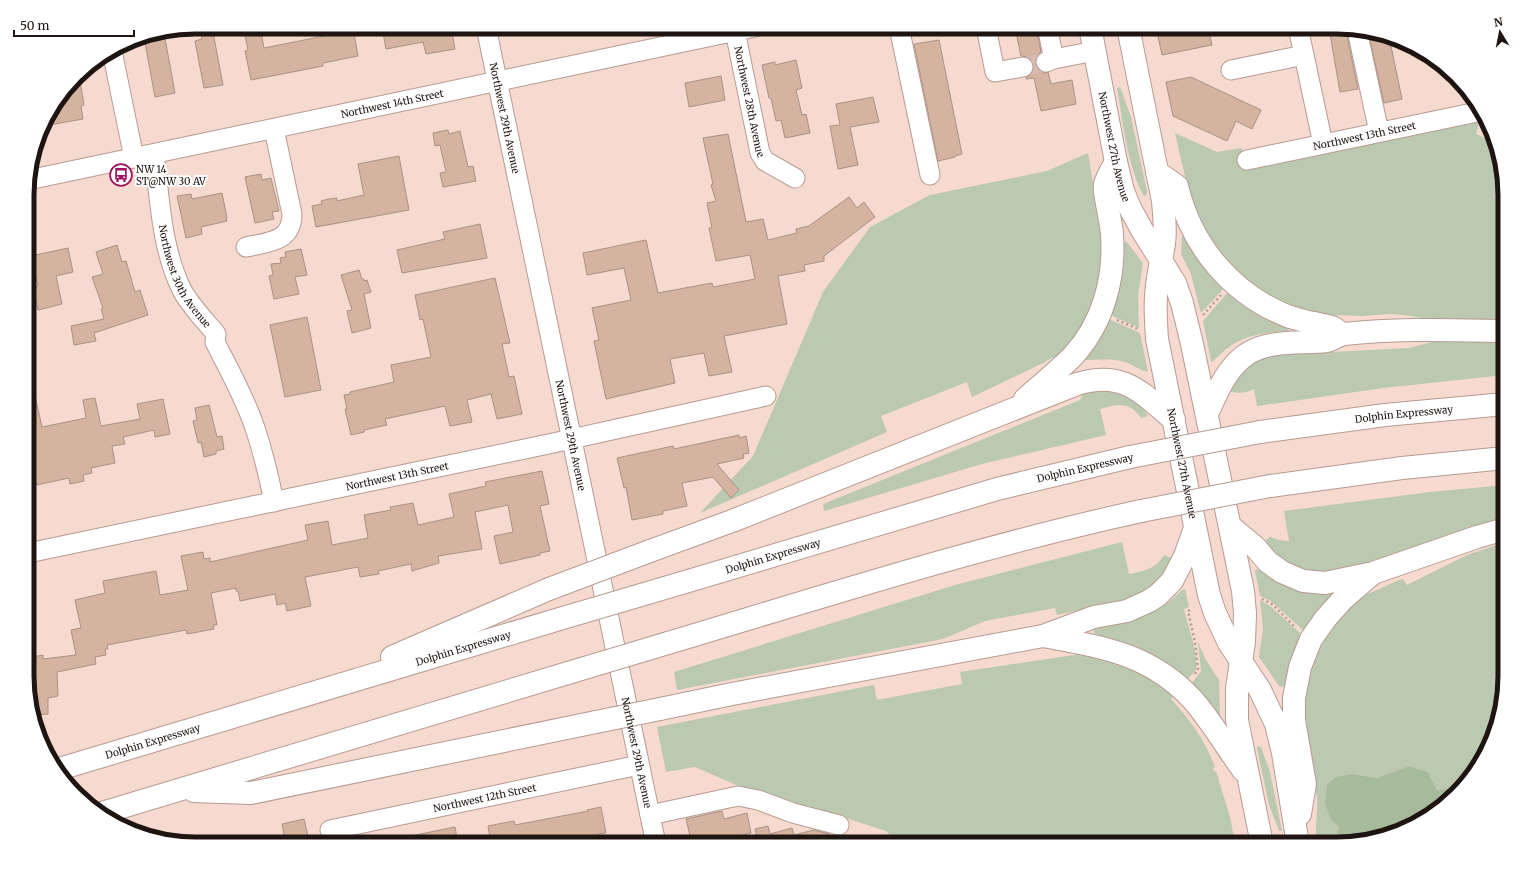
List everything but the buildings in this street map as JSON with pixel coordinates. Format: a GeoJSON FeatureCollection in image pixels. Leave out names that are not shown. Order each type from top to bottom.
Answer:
{"type":"FeatureCollection","features":[{"type":"Feature","properties":{"kind":"highway","name":"Northwest 27th Avenue"},"geometry":{"type":"LineString","coordinates":[[1091,34],[1123,191],[1130,208],[1146,237],[1175,282],[1182,303],[1231,527],[1243,591],[1245,613],[1244,642],[1237,688],[1237,720],[1261,837]]}},
{"type":"Feature","properties":{"kind":"highway","name":"Northwest 27th Avenue"},"geometry":{"type":"LineString","coordinates":[[1129,34],[1163,201],[1165,225],[1164,244],[1160,258],[1155,314],[1158,345],[1210,596],[1215,613],[1229,643],[1240,662],[1260,690],[1276,724],[1283,753],[1297,837]]}},
{"type":"Feature","properties":{"kind":"highway"},"geometry":{"type":"LineString","coordinates":[[1014,409],[1072,356],[1084,341],[1101,313],[1106,298],[1113,265],[1112,232],[1104,184],[1116,162]]}},
{"type":"Feature","properties":{"kind":"highway"},"geometry":{"type":"LineString","coordinates":[[1158,172],[1177,186],[1181,203],[1193,231],[1213,261],[1232,282],[1257,300],[1277,311],[1301,320],[1334,328],[1341,334]]}},
{"type":"Feature","properties":{"kind":"highway"},"geometry":{"type":"LineString","coordinates":[[1207,414],[1228,374],[1235,364],[1247,354],[1270,345],[1329,341],[1341,334],[1394,331],[1498,331]]}},
{"type":"Feature","properties":{"kind":"highway"},"geometry":{"type":"LineString","coordinates":[[299,697],[549,589],[739,518],[1076,384],[1091,380],[1116,380],[1134,388],[1174,420]]}},
{"type":"Feature","properties":{"kind":"highway","name":"Dolphin Expressway"},"geometry":{"type":"LineString","coordinates":[[63,768],[991,491],[1055,474],[1260,432],[1384,415],[1498,405]]}},
{"type":"Feature","properties":{"kind":"highway"},"geometry":{"type":"LineString","coordinates":[[107,811],[931,564],[1027,537],[1141,510],[1270,486],[1394,468],[1498,459]]}},
{"type":"Feature","properties":{"kind":"highway"},"geometry":{"type":"LineString","coordinates":[[175,791],[251,793],[740,692],[1043,636],[1094,617],[1133,609],[1158,595],[1172,581],[1178,571],[1196,527]]}},
{"type":"Feature","properties":{"kind":"highway"},"geometry":{"type":"LineString","coordinates":[[1231,527],[1255,547],[1274,567],[1282,572],[1303,581],[1325,583],[1373,573],[1498,531]]}},
{"type":"Feature","properties":{"kind":"highway"},"geometry":{"type":"LineString","coordinates":[[1298,837],[1305,784],[1294,720],[1295,688],[1300,667],[1311,639],[1326,618],[1343,600],[1373,573]]}},
{"type":"Feature","properties":{"kind":"highway"},"geometry":{"type":"LineString","coordinates":[[1043,636],[1120,652],[1157,670],[1175,683],[1192,700],[1248,776]]}},
{"type":"Feature","properties":{"kind":"street","name":"Northwest 29th Avenue"},"geometry":{"type":"LineString","coordinates":[[488,34],[655,837]]}},
{"type":"Feature","properties":{"kind":"street","name":"Northwest 14th Street"},"geometry":{"type":"LineString","coordinates":[[35,179],[721,34]]}},
{"type":"Feature","properties":{"kind":"street","name":"Northwest 28th Avenue"},"geometry":{"type":"LineString","coordinates":[[736,34],[760,153],[765,161],[795,178]]}},
{"type":"Feature","properties":{"kind":"street"},"geometry":{"type":"LineString","coordinates":[[900,34],[930,175]]}},
{"type":"Feature","properties":{"kind":"street"},"geometry":{"type":"LineString","coordinates":[[987,34],[995,72],[1023,67]]}},
{"type":"Feature","properties":{"kind":"street"},"geometry":{"type":"LineString","coordinates":[[1048,34],[1050,61],[1095,51]]}},
{"type":"Feature","properties":{"kind":"street"},"geometry":{"type":"LineString","coordinates":[[1300,34],[1323,144]]}},
{"type":"Feature","properties":{"kind":"street"},"geometry":{"type":"LineString","coordinates":[[1357,35],[1379,132]]}},
{"type":"Feature","properties":{"kind":"street"},"geometry":{"type":"LineString","coordinates":[[1231,70],[1304,55]]}},
{"type":"Feature","properties":{"kind":"street"},"geometry":{"type":"LineString","coordinates":[[113,56],[134,158]]}},
{"type":"Feature","properties":{"kind":"street","name":"Northwest 13th Street"},"geometry":{"type":"LineString","coordinates":[[1247,160],[1475,112]]}},
{"type":"Feature","properties":{"kind":"street"},"geometry":{"type":"LineString","coordinates":[[246,247],[281,238],[291,228],[292,214],[274,129]]}},
{"type":"Feature","properties":{"kind":"street","name":"Northwest 30th Avenue"},"geometry":{"type":"LineString","coordinates":[[154,154],[161,219],[173,266],[181,289],[216,334],[215,342],[238,388],[254,426],[264,458],[274,502]]}},
{"type":"Feature","properties":{"kind":"street","name":"Northwest 13th Street"},"geometry":{"type":"LineString","coordinates":[[34,553],[766,396]]}},
{"type":"Feature","properties":{"kind":"street","name":"Northwest 12th Street"},"geometry":{"type":"LineString","coordinates":[[330,830],[639,765]]}},
{"type":"Feature","properties":{"kind":"street"},"geometry":{"type":"LineString","coordinates":[[650,815],[738,796],[758,800],[793,813],[839,826]]}},
{"type":"Feature","properties":{"kind":"path"},"geometry":{"type":"LineString","coordinates":[[1202,317],[1226,289]]}},
{"type":"Feature","properties":{"kind":"path"},"geometry":{"type":"LineString","coordinates":[[1116,320],[1140,330]]}},
{"type":"Feature","properties":{"kind":"path"},"geometry":{"type":"LineString","coordinates":[[1260,598],[1272,604],[1297,628]]}},
{"type":"Feature","properties":{"kind":"path"},"geometry":{"type":"LineString","coordinates":[[1190,610],[1188,612],[1196,648],[1198,670],[1190,680]]}},
{"type":"Feature","properties":{"kind":"green space"},"geometry":{"type":"Polygon","coordinates":[[[1120,87],[1131,117],[1147,191],[1146,196],[1143,195],[1129,156],[1117,88],[1120,87]]]}},
{"type":"Feature","properties":{"kind":"green space"},"geometry":{"type":"Polygon","coordinates":[[[1479,119],[1476,134],[1488,139],[1493,153],[1498,184],[1498,322],[1434,320],[1389,314],[1363,316],[1308,314],[1272,301],[1242,281],[1246,278],[1218,251],[1209,239],[1195,209],[1175,133],[1217,152],[1242,148],[1245,168],[1479,119]]]}},
{"type":"Feature","properties":{"kind":"green space"},"geometry":{"type":"Polygon","coordinates":[[[1088,153],[1102,239],[1101,269],[1096,290],[1089,309],[1093,312],[1063,356],[1051,358],[972,397],[967,382],[881,416],[887,432],[700,513],[753,456],[823,292],[870,227],[930,195],[1047,171],[1088,153]]]}},
{"type":"Feature","properties":{"kind":"green space"},"geometry":{"type":"Polygon","coordinates":[[[1182,236],[1184,236],[1202,264],[1224,288],[1201,313],[1191,274],[1181,254],[1182,236]]]}},
{"type":"Feature","properties":{"kind":"green space"},"geometry":{"type":"Polygon","coordinates":[[[1126,241],[1143,263],[1138,295],[1139,328],[1111,315],[1121,280],[1124,262],[1124,244],[1126,241]]]}},
{"type":"Feature","properties":{"kind":"green space"},"geometry":{"type":"Polygon","coordinates":[[[1228,292],[1288,326],[1289,329],[1288,331],[1255,335],[1240,340],[1226,349],[1212,362],[1203,321],[1228,292]]]}},
{"type":"Feature","properties":{"kind":"green space"},"geometry":{"type":"Polygon","coordinates":[[[1109,319],[1140,333],[1148,372],[1125,362],[1084,359],[1109,319]]]}},
{"type":"Feature","properties":{"kind":"green space"},"geometry":{"type":"Polygon","coordinates":[[[1443,339],[1498,339],[1498,376],[1383,388],[1257,406],[1254,389],[1242,393],[1230,391],[1238,377],[1253,363],[1275,355],[1409,348],[1443,339]]]}},
{"type":"Feature","properties":{"kind":"green space"},"geometry":{"type":"Polygon","coordinates":[[[1104,389],[1134,401],[1148,416],[1141,418],[1128,406],[1123,405],[1100,409],[1106,435],[982,464],[824,511],[823,504],[1080,400],[1083,393],[1104,389]]]}},
{"type":"Feature","properties":{"kind":"green space"},"geometry":{"type":"Polygon","coordinates":[[[1498,486],[1498,521],[1458,532],[1336,575],[1289,569],[1267,546],[1266,540],[1270,537],[1289,541],[1284,511],[1430,492],[1498,486]]]}},
{"type":"Feature","properties":{"kind":"green space"},"geometry":{"type":"Polygon","coordinates":[[[1122,542],[1129,574],[1149,569],[1161,560],[1164,555],[1171,558],[1164,571],[1148,589],[1138,595],[1115,603],[1057,615],[1055,608],[985,621],[943,639],[677,690],[674,672],[955,585],[1122,542]]]}},
{"type":"Feature","properties":{"kind":"green space"},"geometry":{"type":"Polygon","coordinates":[[[1498,544],[1497,697],[1493,718],[1486,738],[1476,757],[1471,766],[1453,787],[1437,790],[1428,772],[1409,766],[1377,778],[1353,774],[1337,837],[1316,837],[1317,798],[1307,732],[1306,702],[1310,674],[1323,643],[1319,640],[1356,597],[1368,594],[1403,579],[1407,585],[1467,555],[1498,544]]]}},
{"type":"Feature","properties":{"kind":"green space"},"geometry":{"type":"Polygon","coordinates":[[[1259,569],[1276,580],[1293,588],[1302,591],[1322,593],[1332,592],[1333,594],[1304,631],[1271,601],[1260,596],[1255,571],[1259,569]]]}},
{"type":"Feature","properties":{"kind":"green space"},"geometry":{"type":"Polygon","coordinates":[[[1185,589],[1189,607],[1184,609],[1196,655],[1196,669],[1188,679],[1145,650],[1094,633],[1094,629],[1096,628],[1132,620],[1153,612],[1185,589]]]}},
{"type":"Feature","properties":{"kind":"green space"},"geometry":{"type":"Polygon","coordinates":[[[1260,600],[1270,606],[1302,635],[1292,655],[1285,685],[1282,687],[1279,686],[1259,657],[1263,629],[1260,600]]]}},
{"type":"Feature","properties":{"kind":"green space"},"geometry":{"type":"Polygon","coordinates":[[[1198,642],[1206,660],[1219,680],[1220,716],[1192,683],[1201,671],[1198,642]]]}},
{"type":"Feature","properties":{"kind":"green space"},"geometry":{"type":"Polygon","coordinates":[[[1081,654],[1125,665],[1156,682],[1174,695],[1171,699],[1196,731],[1207,748],[1215,767],[1213,768],[1214,772],[1216,771],[1230,817],[1234,837],[892,837],[886,831],[743,788],[695,767],[666,772],[657,727],[874,685],[877,700],[962,684],[960,672],[1081,654]]]}},
{"type":"Feature","properties":{"kind":"green space"},"geometry":{"type":"Polygon","coordinates":[[[1258,746],[1261,747],[1270,772],[1282,831],[1279,831],[1269,805],[1257,748],[1258,746]]]}},
{"type":"Feature","properties":{"kind":"green space"},"geometry":{"type":"Polygon","coordinates":[[[1409,766],[1428,772],[1437,790],[1453,787],[1427,810],[1399,825],[1369,834],[1337,837],[1339,826],[1331,820],[1325,803],[1327,785],[1336,777],[1353,774],[1377,778],[1409,766]]]}},
{"type":"Feature","properties":{"kind":"tunnel"},"geometry":{"type":"LineString","coordinates":[[1023,67],[1046,62]]}},
{"type":"Feature","properties":{"kind":"place","name":"NW 14 ST@NW 30 AV"},"geometry":{"type":"Point","coordinates":[121,175]}}]}
